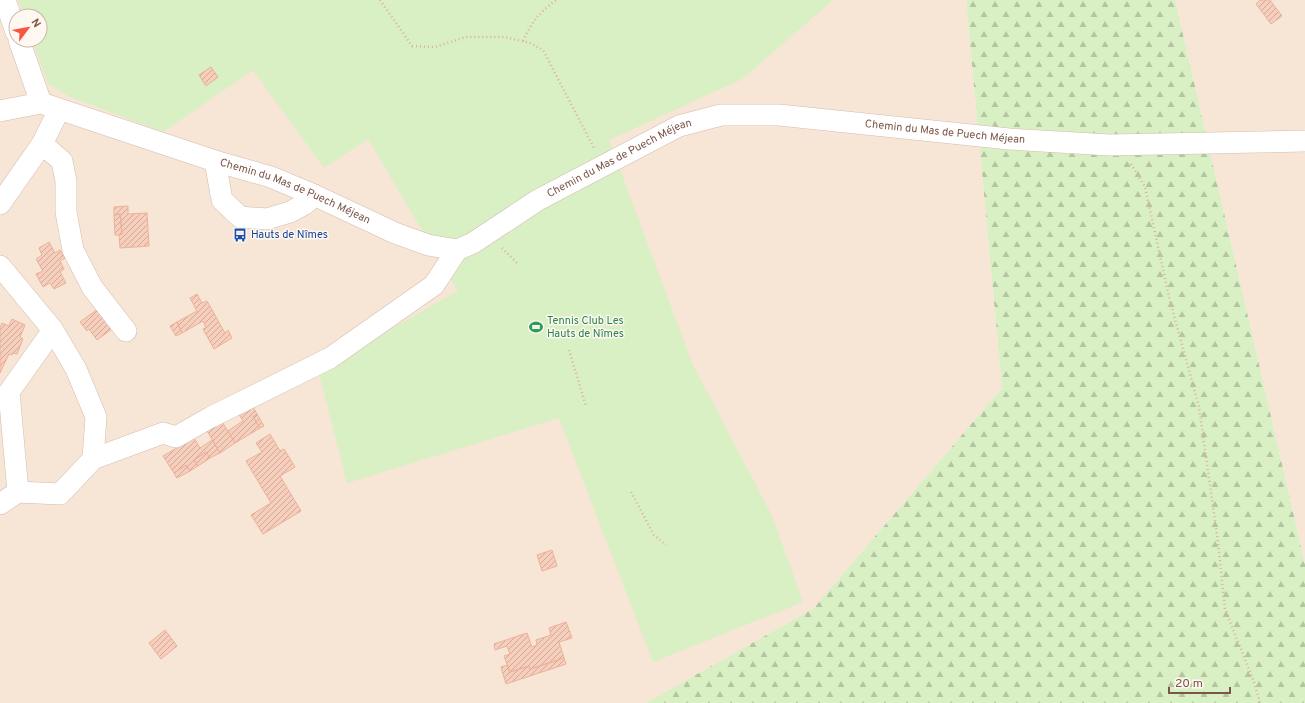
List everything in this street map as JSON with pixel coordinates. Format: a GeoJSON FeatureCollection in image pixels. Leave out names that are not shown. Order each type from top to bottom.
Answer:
{"type":"FeatureCollection","features":[{"type":"Feature","properties":{"kind":"street"},"geometry":{"type":"LineString","coordinates":[[4,0],[8,11]]}},
{"type":"Feature","properties":{"kind":"street"},"geometry":{"type":"LineString","coordinates":[[0,204],[42,144],[50,106],[23,48]]}},
{"type":"Feature","properties":{"kind":"street"},"geometry":{"type":"LineString","coordinates":[[0,111],[50,106]]}},
{"type":"Feature","properties":{"kind":"street","name":"Chemin du Mas de Puech Méjean"},"geometry":{"type":"LineString","coordinates":[[50,106],[271,177],[314,195],[395,233],[428,245],[457,250],[473,243],[538,200],[679,126],[721,115],[779,115],[1009,139],[1121,144],[1305,141]]}},
{"type":"Feature","properties":{"kind":"street"},"geometry":{"type":"LineString","coordinates":[[42,144],[62,161],[66,181],[66,212],[73,250],[92,287],[126,331]]}},
{"type":"Feature","properties":{"kind":"street"},"geometry":{"type":"LineString","coordinates":[[215,160],[222,200],[240,217],[268,219],[290,212],[305,204],[314,195]]}},
{"type":"Feature","properties":{"kind":"street"},"geometry":{"type":"LineString","coordinates":[[0,504],[18,492],[60,494],[92,459],[163,433],[176,436],[330,358],[434,285],[457,250]]}},
{"type":"Feature","properties":{"kind":"street"},"geometry":{"type":"LineString","coordinates":[[0,266],[53,330],[76,369],[96,417],[92,459]]}},
{"type":"Feature","properties":{"kind":"street"},"geometry":{"type":"LineString","coordinates":[[18,492],[9,392],[53,330]]}},
{"type":"Feature","properties":{"kind":"path"},"geometry":{"type":"LineString","coordinates":[[380,0],[412,46],[435,47],[466,37],[505,37],[530,42],[543,50],[595,150]]}},
{"type":"Feature","properties":{"kind":"path"},"geometry":{"type":"LineString","coordinates":[[523,41],[532,22],[544,9],[556,0]]}},
{"type":"Feature","properties":{"kind":"path"},"geometry":{"type":"LineString","coordinates":[[1121,144],[1125,154],[1145,187],[1169,298],[1199,407],[1218,542],[1225,608],[1254,682],[1260,703]]}},
{"type":"Feature","properties":{"kind":"path"},"geometry":{"type":"LineString","coordinates":[[569,350],[586,406]]}},
{"type":"Feature","properties":{"kind":"path"},"geometry":{"type":"LineString","coordinates":[[631,492],[654,535],[666,545]]}},
{"type":"Feature","properties":{"kind":"shaded area"},"geometry":{"type":"Polygon","coordinates":[[[0,0],[966,0],[1002,388],[814,608],[646,703],[0,703],[0,0]]]}},
{"type":"Feature","properties":{"kind":"shaded area"},"geometry":{"type":"Polygon","coordinates":[[[1175,0],[1305,0],[1305,564],[1175,0]]]}},
{"type":"Feature","properties":{"kind":"green space","name":"Tennis Club Les Hauts de Nîmes"},"geometry":{"type":"Polygon","coordinates":[[[18,0],[833,0],[742,79],[609,140],[692,363],[772,516],[803,602],[653,662],[559,418],[347,483],[318,370],[458,291],[368,139],[324,168],[253,70],[163,132],[73,98],[48,84],[35,48],[48,48],[48,8],[21,8],[18,0]]]}},
{"type":"Feature","properties":{"kind":"green space"},"geometry":{"type":"Polygon","coordinates":[[[966,0],[1175,0],[1305,564],[1305,703],[646,703],[814,608],[1002,388],[966,0]]]}},
{"type":"Feature","properties":{"kind":"building"},"geometry":{"type":"Polygon","coordinates":[[[1260,0],[1270,0],[1282,16],[1271,24],[1256,4],[1260,0]]]}},
{"type":"Feature","properties":{"kind":"building"},"geometry":{"type":"Polygon","coordinates":[[[211,67],[218,77],[206,86],[199,75],[211,67]]]}},
{"type":"Feature","properties":{"kind":"building"},"geometry":{"type":"Polygon","coordinates":[[[128,206],[128,214],[147,213],[149,246],[120,248],[119,235],[122,234],[120,214],[114,215],[114,207],[128,206]]]}},
{"type":"Feature","properties":{"kind":"building"},"geometry":{"type":"Polygon","coordinates":[[[120,214],[122,234],[115,235],[114,215],[120,214]]]}},
{"type":"Feature","properties":{"kind":"building"},"geometry":{"type":"Polygon","coordinates":[[[49,242],[55,253],[60,250],[65,258],[60,261],[64,269],[60,272],[66,283],[54,289],[50,283],[43,287],[36,274],[43,271],[36,259],[42,255],[39,248],[49,242]]]}},
{"type":"Feature","properties":{"kind":"building"},"geometry":{"type":"Polygon","coordinates":[[[197,294],[202,303],[207,301],[225,333],[228,330],[232,338],[214,349],[203,329],[206,328],[203,321],[182,333],[177,322],[197,311],[190,298],[197,294]]]}},
{"type":"Feature","properties":{"kind":"building"},"geometry":{"type":"Polygon","coordinates":[[[102,306],[113,328],[97,340],[89,329],[87,331],[80,322],[102,306]]]}},
{"type":"Feature","properties":{"kind":"building"},"geometry":{"type":"Polygon","coordinates":[[[12,319],[25,325],[20,337],[23,339],[17,354],[9,354],[0,373],[0,328],[2,323],[9,326],[12,319]]]}},
{"type":"Feature","properties":{"kind":"building"},"geometry":{"type":"Polygon","coordinates":[[[177,322],[182,333],[176,336],[170,326],[177,322]]]}},
{"type":"Feature","properties":{"kind":"building"},"geometry":{"type":"Polygon","coordinates":[[[251,404],[257,414],[253,417],[260,428],[235,443],[228,431],[243,421],[237,411],[251,404]]]}},
{"type":"Feature","properties":{"kind":"building"},"geometry":{"type":"Polygon","coordinates":[[[257,414],[264,426],[260,428],[253,417],[257,414]]]}},
{"type":"Feature","properties":{"kind":"building"},"geometry":{"type":"Polygon","coordinates":[[[221,420],[235,443],[220,453],[206,429],[221,420]]]}},
{"type":"Feature","properties":{"kind":"building"},"geometry":{"type":"Polygon","coordinates":[[[270,434],[280,451],[284,449],[295,467],[280,476],[301,511],[263,534],[251,515],[271,503],[246,461],[262,452],[256,443],[270,434]]]}},
{"type":"Feature","properties":{"kind":"building"},"geometry":{"type":"Polygon","coordinates":[[[194,438],[200,448],[212,440],[220,453],[210,458],[206,452],[194,460],[198,466],[190,471],[186,465],[174,473],[163,456],[194,438]]]}},
{"type":"Feature","properties":{"kind":"building"},"geometry":{"type":"Polygon","coordinates":[[[206,452],[210,458],[198,466],[194,460],[206,452]]]}},
{"type":"Feature","properties":{"kind":"building"},"geometry":{"type":"Polygon","coordinates":[[[186,465],[190,471],[177,478],[174,473],[186,465]]]}},
{"type":"Feature","properties":{"kind":"building"},"geometry":{"type":"Polygon","coordinates":[[[552,550],[557,566],[542,571],[537,555],[552,550]]]}},
{"type":"Feature","properties":{"kind":"building"},"geometry":{"type":"Polygon","coordinates":[[[566,622],[572,638],[559,642],[564,658],[530,669],[529,666],[510,672],[504,656],[510,654],[507,646],[495,650],[494,644],[527,633],[532,647],[537,645],[536,640],[551,635],[549,628],[566,622]]]}},
{"type":"Feature","properties":{"kind":"building"},"geometry":{"type":"Polygon","coordinates":[[[165,630],[177,646],[161,659],[149,643],[165,630]]]}},
{"type":"Feature","properties":{"kind":"building"},"geometry":{"type":"Polygon","coordinates":[[[564,658],[566,664],[506,684],[501,667],[507,665],[510,672],[529,666],[530,669],[564,658]]]}},
{"type":"Feature","properties":{"kind":"place","name":"Hauts de Nîmes"},"geometry":{"type":"Point","coordinates":[240,235]}},
{"type":"Feature","properties":{"kind":"place","name":"Tennis Club Les Hauts de Nîmes"},"geometry":{"type":"Point","coordinates":[536,327]}}]}
